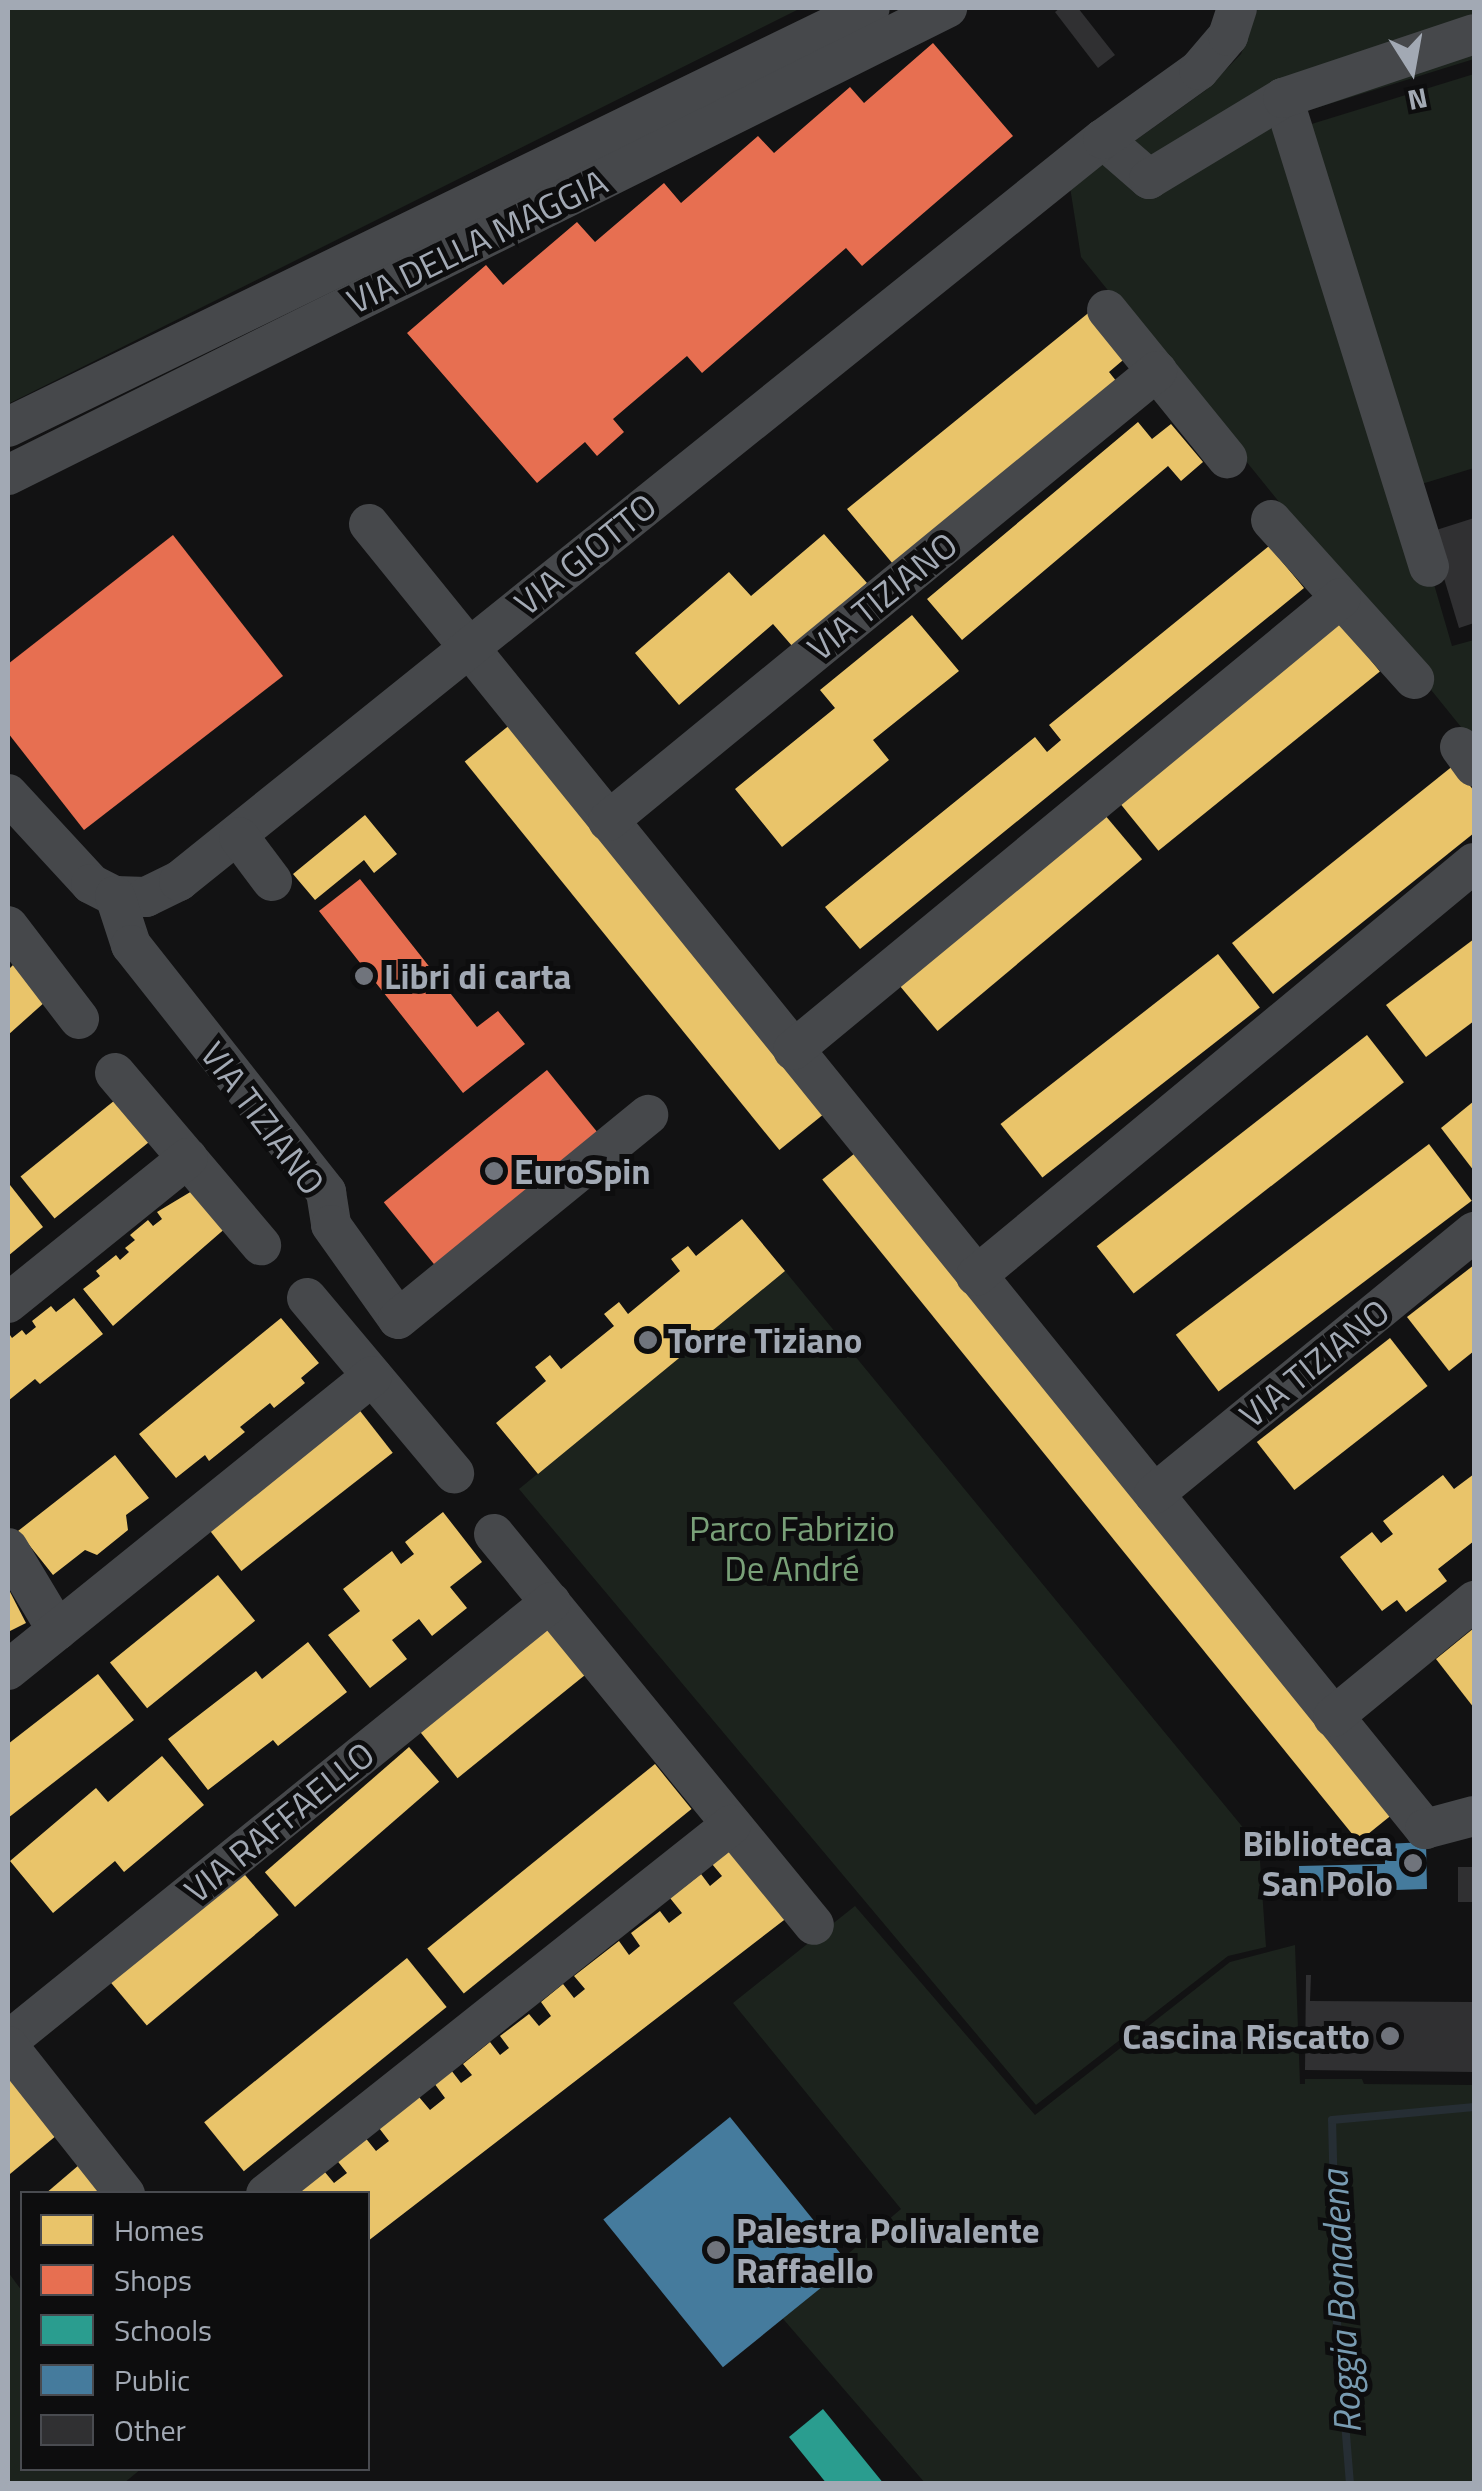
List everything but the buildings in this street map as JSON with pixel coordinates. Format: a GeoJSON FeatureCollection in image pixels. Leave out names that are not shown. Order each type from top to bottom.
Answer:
{"type":"FeatureCollection","features":[{"type":"Feature","properties":{"kind":"street","name":"VIA DELLA MAGGIA"},"geometry":{"type":"LineString","coordinates":[[8,426],[870,8]]}},
{"type":"Feature","properties":{"kind":"street","name":"VIA DELLA MAGGIA"},"geometry":{"type":"LineString","coordinates":[[8,475],[947,8]]}},
{"type":"Feature","properties":{"kind":"street","name":"VIA GIOTTO"},"geometry":{"type":"LineString","coordinates":[[1164,93],[1205,50],[1206,8]]}},
{"type":"Feature","properties":{"kind":"street","name":"VIA GIOTTO"},"geometry":{"type":"LineString","coordinates":[[115,896],[146,897],[179,881],[238,837],[1103,138],[1213,57],[1228,36],[1237,8]]}},
{"type":"Feature","properties":{"kind":"street"},"geometry":{"type":"LineString","coordinates":[[1103,138],[1149,179],[1283,98],[1474,34]]}},
{"type":"Feature","properties":{"kind":"street"},"geometry":{"type":"LineString","coordinates":[[1283,98],[1429,567]]}},
{"type":"Feature","properties":{"kind":"street"},"geometry":{"type":"LineString","coordinates":[[1107,310],[1228,458]]}},
{"type":"Feature","properties":{"kind":"street","name":"VIA TIZIANO"},"geometry":{"type":"LineString","coordinates":[[608,821],[1157,371]]}},
{"type":"Feature","properties":{"kind":"street"},"geometry":{"type":"LineString","coordinates":[[1271,520],[1414,679]]}},
{"type":"Feature","properties":{"kind":"street"},"geometry":{"type":"LineString","coordinates":[[369,524],[1425,1829],[1474,1816]]}},
{"type":"Feature","properties":{"kind":"street"},"geometry":{"type":"LineString","coordinates":[[793,1050],[1341,598]]}},
{"type":"Feature","properties":{"kind":"street"},"geometry":{"type":"LineString","coordinates":[[8,794],[69,865],[90,884],[115,896]]}},
{"type":"Feature","properties":{"kind":"street"},"geometry":{"type":"LineString","coordinates":[[238,837],[272,881]]}},
{"type":"Feature","properties":{"kind":"street"},"geometry":{"type":"LineString","coordinates":[[976,1276],[1474,863]]}},
{"type":"Feature","properties":{"kind":"street","name":"VIA TIZIANO"},"geometry":{"type":"LineString","coordinates":[[115,896],[131,945],[326,1192],[331,1226],[398,1319],[648,1115]]}},
{"type":"Feature","properties":{"kind":"street"},"geometry":{"type":"LineString","coordinates":[[9,930],[80,1018]]}},
{"type":"Feature","properties":{"kind":"street"},"geometry":{"type":"LineString","coordinates":[[114,1073],[261,1245]]}},
{"type":"Feature","properties":{"kind":"street"},"geometry":{"type":"LineString","coordinates":[[8,1302],[188,1158]]}},
{"type":"Feature","properties":{"kind":"street","name":"VIA TIZIANO"},"geometry":{"type":"LineString","coordinates":[[1154,1494],[1474,1232]]}},
{"type":"Feature","properties":{"kind":"street"},"geometry":{"type":"LineString","coordinates":[[307,1298],[454,1474]]}},
{"type":"Feature","properties":{"kind":"street"},"geometry":{"type":"LineString","coordinates":[[8,1670],[372,1376]]}},
{"type":"Feature","properties":{"kind":"street"},"geometry":{"type":"LineString","coordinates":[[494,1534],[814,1924]]}},
{"type":"Feature","properties":{"kind":"street"},"geometry":{"type":"LineString","coordinates":[[8,1548],[57,1630]]}},
{"type":"Feature","properties":{"kind":"street","name":"VIA RAFFAELLO"},"geometry":{"type":"LineString","coordinates":[[123,2191],[8,2043],[551,1602]]}},
{"type":"Feature","properties":{"kind":"street"},"geometry":{"type":"LineString","coordinates":[[1334,1716],[1474,1602]]}},
{"type":"Feature","properties":{"kind":"street"},"geometry":{"type":"LineString","coordinates":[[270,2191],[731,1825]]}},
{"type":"Feature","properties":{"kind":"green space"},"geometry":{"type":"Polygon","coordinates":[[[8,8],[801,8],[8,404],[8,8]]]}},
{"type":"Feature","properties":{"kind":"green space"},"geometry":{"type":"Polygon","coordinates":[[[1258,8],[1474,8],[1474,59],[1297,114],[1452,646],[1474,640],[1474,743],[1081,257],[1070,187],[1206,90],[1241,54],[1258,8]]]}},
{"type":"Feature","properties":{"kind":"green space"},"geometry":{"type":"Polygon","coordinates":[[[1474,74],[1474,468],[1415,486],[1305,126],[1474,74]]]}},
{"type":"Feature","properties":{"kind":"green space","name":"Parco Fabrizio De André"},"geometry":{"type":"Polygon","coordinates":[[[785,1271],[1259,1847],[1266,1947],[1228,1956],[1036,2105],[519,1489],[785,1271]]]}},
{"type":"Feature","properties":{"kind":"green space"},"geometry":{"type":"Polygon","coordinates":[[[855,1906],[1035,2115],[1230,1962],[1295,1945],[1300,2084],[1305,2084],[1305,2079],[1362,2079],[1364,2084],[1474,2085],[1474,2483],[925,2483],[778,2313],[901,2209],[733,2003],[855,1906]]]}},
{"type":"Feature","properties":{"kind":"green space"},"geometry":{"type":"Polygon","coordinates":[[[8,2272],[20,2288],[20,2471],[139,2471],[124,2483],[8,2483],[8,2272]]]}},
{"type":"Feature","properties":{"kind":"waterway","name":"Roggia Bonadena"},"geometry":{"type":"LineString","coordinates":[[1350,2484],[1337,2322],[1332,2120],[1474,2107]]}},
{"type":"Feature","properties":{"kind":"place","name":"Libri di carta"},"geometry":{"type":"Point","coordinates":[364,976]}},
{"type":"Feature","properties":{"kind":"place","name":"EuroSpin"},"geometry":{"type":"Point","coordinates":[494,1171]}},
{"type":"Feature","properties":{"kind":"place","name":"Torre Tiziano"},"geometry":{"type":"Point","coordinates":[648,1340]}},
{"type":"Feature","properties":{"kind":"place","name":"Biblioteca San Polo"},"geometry":{"type":"Point","coordinates":[1413,1863]}},
{"type":"Feature","properties":{"kind":"place","name":"Cascina Riscatto"},"geometry":{"type":"Point","coordinates":[1390,2036]}},
{"type":"Feature","properties":{"kind":"place","name":"Palestra Polivalente Raffaello"},"geometry":{"type":"Point","coordinates":[716,2250]}}]}
